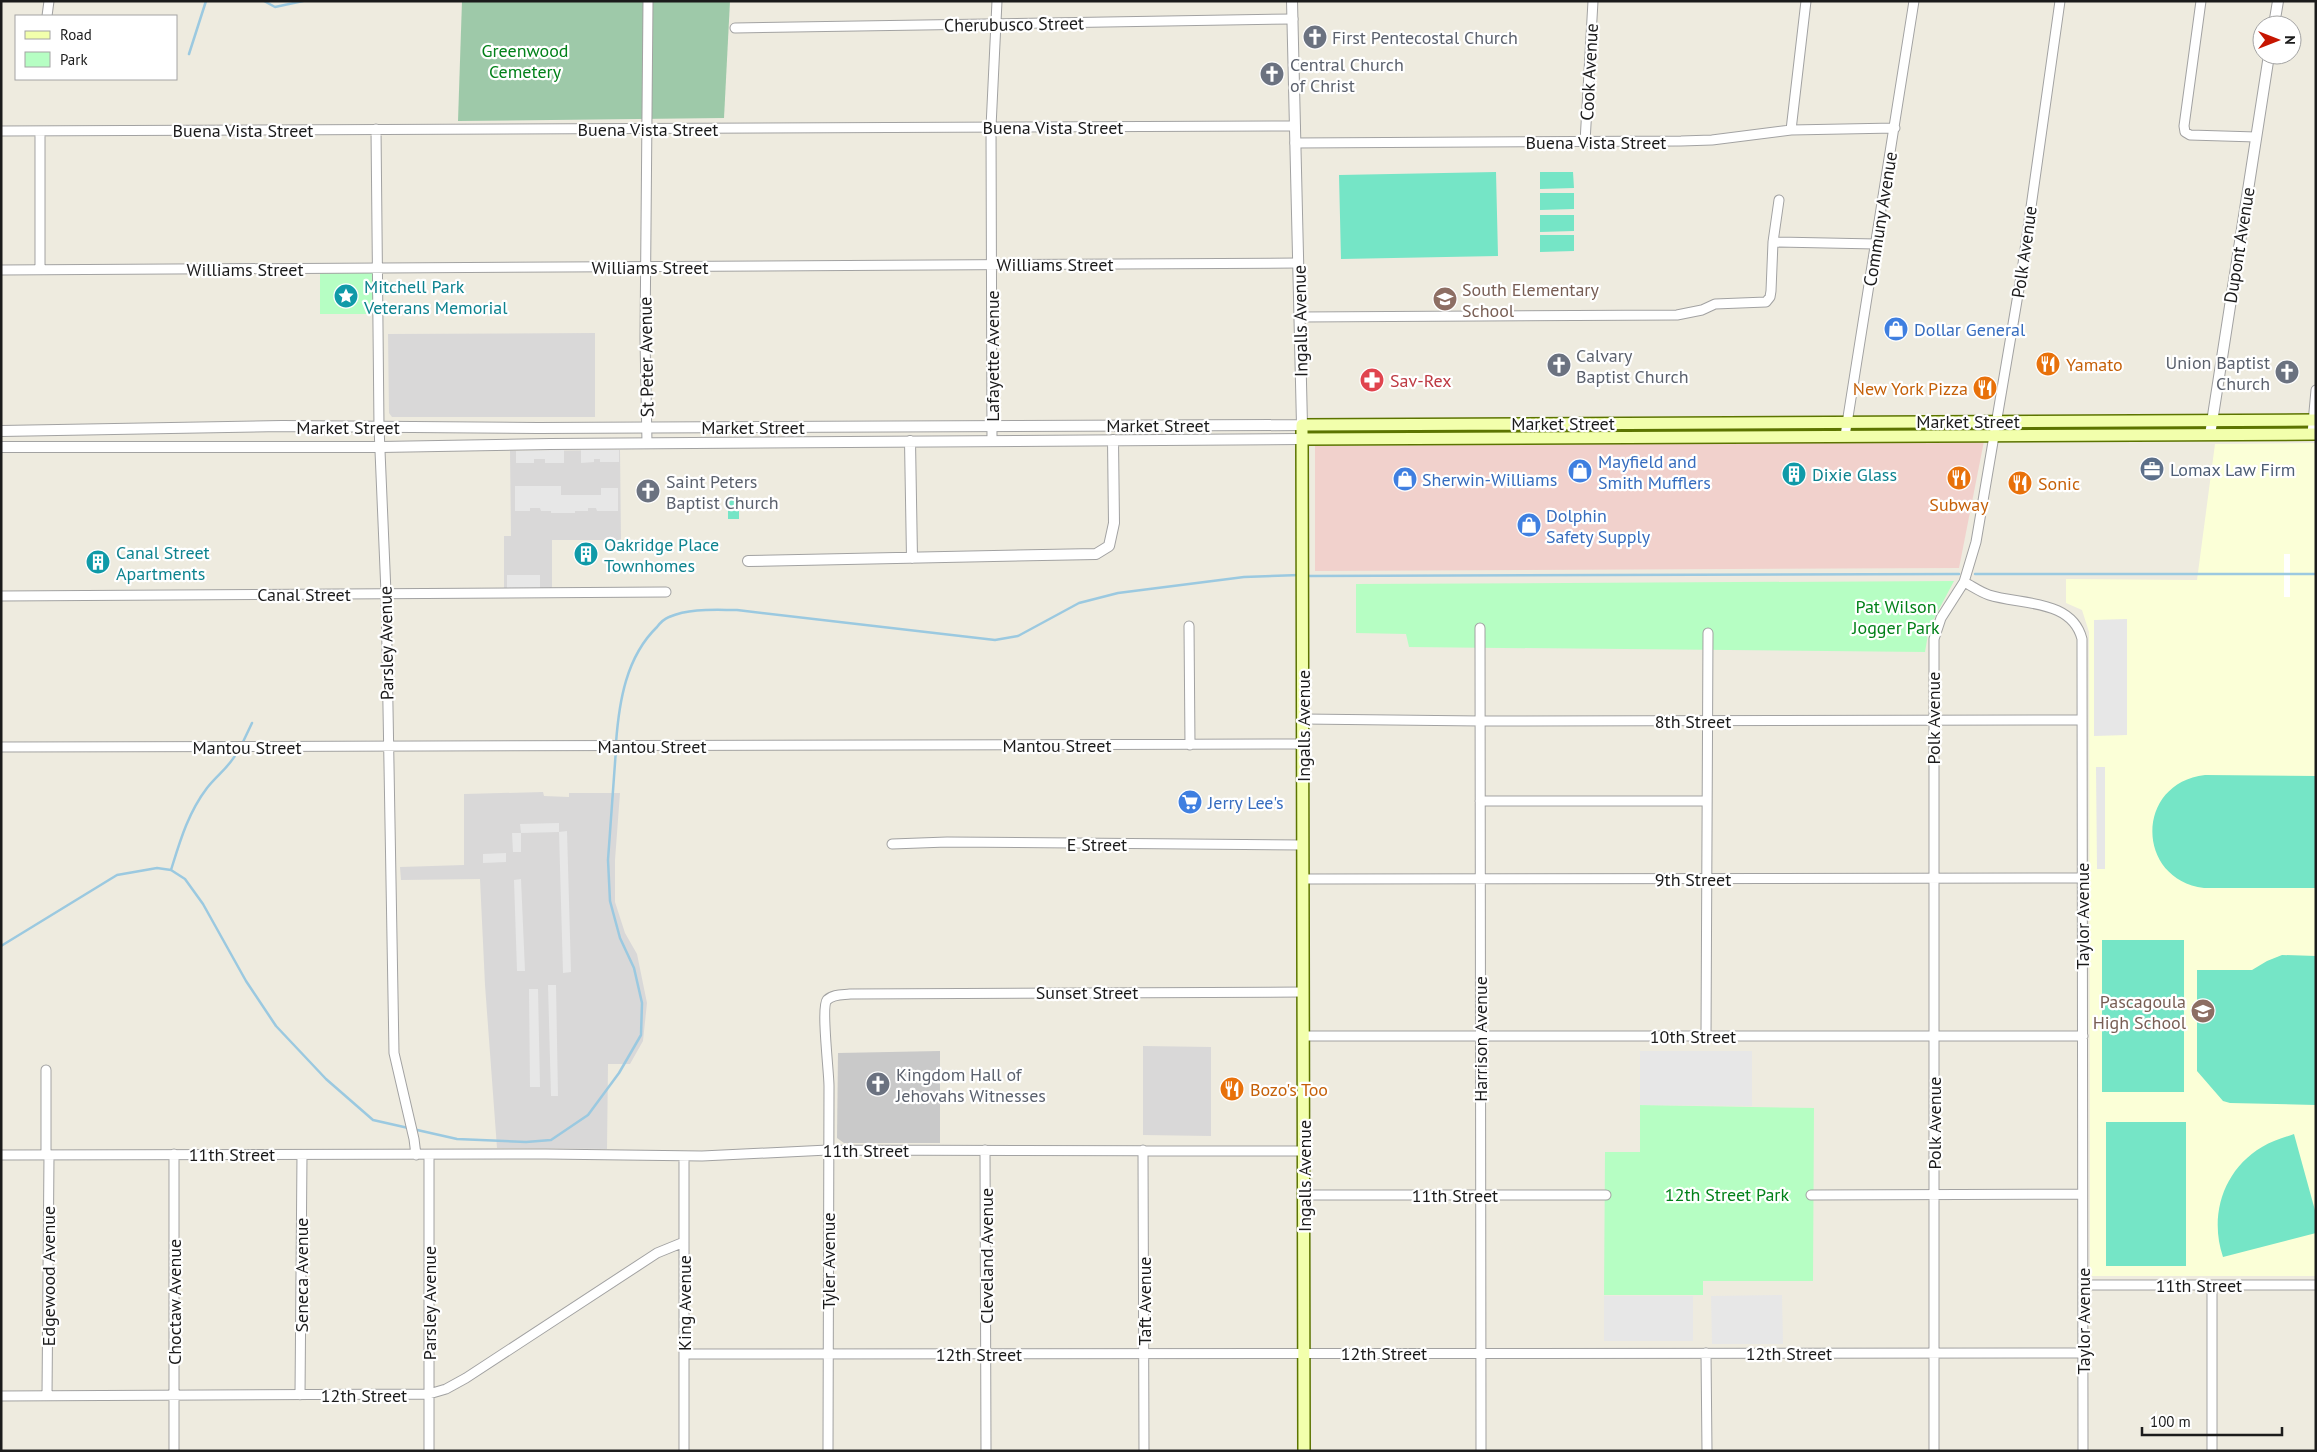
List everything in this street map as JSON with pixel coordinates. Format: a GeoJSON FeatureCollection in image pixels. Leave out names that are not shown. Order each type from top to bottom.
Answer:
{"type":"FeatureCollection","features":[{"type":"Feature","properties":{"kind":"main road","name":"Market Street"},"geometry":{"type":"LineString","coordinates":[[1302,424],[2314,420]]}},
{"type":"Feature","properties":{"kind":"main road","name":"Ingalls Avenue"},"geometry":{"type":"LineString","coordinates":[[1302,424],[1304,1451]]}},
{"type":"Feature","properties":{"kind":"main road","name":"Market Street"},"geometry":{"type":"LineString","coordinates":[[1302,439],[2314,434]]}},
{"type":"Feature","properties":{"kind":"street"},"geometry":{"type":"LineString","coordinates":[[47,15],[49,1]]}},
{"type":"Feature","properties":{"kind":"street","name":"St Peter Avenue"},"geometry":{"type":"LineString","coordinates":[[648,1],[646,129],[648,443]]}},
{"type":"Feature","properties":{"kind":"street","name":"Lafayette Avenue"},"geometry":{"type":"LineString","coordinates":[[992,441],[991,127],[997,1]]}},
{"type":"Feature","properties":{"kind":"street","name":"Ingalls Avenue"},"geometry":{"type":"LineString","coordinates":[[1292,1],[1302,424]]}},
{"type":"Feature","properties":{"kind":"street","name":"Cook Avenue"},"geometry":{"type":"LineString","coordinates":[[1585,142],[1593,1]]}},
{"type":"Feature","properties":{"kind":"street"},"geometry":{"type":"LineString","coordinates":[[1791,130],[1806,1]]}},
{"type":"Feature","properties":{"kind":"street","name":"Communy Avenue"},"geometry":{"type":"LineString","coordinates":[[1845,436],[1914,1]]}},
{"type":"Feature","properties":{"kind":"street","name":"Polk Avenue"},"geometry":{"type":"LineString","coordinates":[[1934,1451],[1932,653],[1936,630],[1964,582],[1976,542],[2022,271],[2060,1]]}},
{"type":"Feature","properties":{"kind":"street"},"geometry":{"type":"LineString","coordinates":[[2201,1],[2184,129],[2190,136],[2256,137]]}},
{"type":"Feature","properties":{"kind":"street"},"geometry":{"type":"LineString","coordinates":[[2276,15],[2278,1]]}},
{"type":"Feature","properties":{"kind":"street","name":"Cherubusco Street"},"geometry":{"type":"LineString","coordinates":[[735,28],[1292,19]]}},
{"type":"Feature","properties":{"kind":"street","name":"Dupont Avenue"},"geometry":{"type":"LineString","coordinates":[[2210,435],[2267,65]]}},
{"type":"Feature","properties":{"kind":"street","name":"Buena Vista Street"},"geometry":{"type":"LineString","coordinates":[[1,131],[1295,126]]}},
{"type":"Feature","properties":{"kind":"street","name":"Buena Vista Street"},"geometry":{"type":"LineString","coordinates":[[1296,143],[1712,140],[1791,130],[1895,128]]}},
{"type":"Feature","properties":{"kind":"street","name":"Parsley Avenue"},"geometry":{"type":"LineString","coordinates":[[376,129],[379,427],[386,594],[394,1053],[416,1154]]}},
{"type":"Feature","properties":{"kind":"street"},"geometry":{"type":"LineString","coordinates":[[40,131],[40,270]]}},
{"type":"Feature","properties":{"kind":"street"},"geometry":{"type":"LineString","coordinates":[[1300,317],[1677,315],[1721,303],[1766,302],[1770,297],[1771,291],[1773,242],[1779,200]]}},
{"type":"Feature","properties":{"kind":"street"},"geometry":{"type":"LineString","coordinates":[[1773,242],[1876,244]]}},
{"type":"Feature","properties":{"kind":"street","name":"Williams Street"},"geometry":{"type":"LineString","coordinates":[[1,270],[1298,263]]}},
{"type":"Feature","properties":{"kind":"street"},"geometry":{"type":"LineString","coordinates":[[2314,434],[2316,390]]}},
{"type":"Feature","properties":{"kind":"street","name":"Market Street"},"geometry":{"type":"LineString","coordinates":[[1,431],[282,426],[647,428],[1302,424]]}},
{"type":"Feature","properties":{"kind":"street","name":"Market Street"},"geometry":{"type":"LineString","coordinates":[[1,447],[381,447],[648,443],[1302,439]]}},
{"type":"Feature","properties":{"kind":"street"},"geometry":{"type":"LineString","coordinates":[[748,561],[1096,554],[1109,546],[1114,523],[1113,440]]}},
{"type":"Feature","properties":{"kind":"street"},"geometry":{"type":"LineString","coordinates":[[910,442],[912,558]]}},
{"type":"Feature","properties":{"kind":"street","name":"Taylor Avenue"},"geometry":{"type":"LineString","coordinates":[[1964,582],[1988,595],[2059,610],[2072,620],[2080,631],[2083,645],[2083,1451]]}},
{"type":"Feature","properties":{"kind":"street","name":"Canal Street"},"geometry":{"type":"LineString","coordinates":[[1,596],[666,592]]}},
{"type":"Feature","properties":{"kind":"street"},"geometry":{"type":"LineString","coordinates":[[1189,626],[1190,745]]}},
{"type":"Feature","properties":{"kind":"street","name":"Harrison Avenue"},"geometry":{"type":"LineString","coordinates":[[1480,628],[1481,1451]]}},
{"type":"Feature","properties":{"kind":"street"},"geometry":{"type":"LineString","coordinates":[[1706,1036],[1706,721],[1708,633]]}},
{"type":"Feature","properties":{"kind":"street","name":"8th Street"},"geometry":{"type":"LineString","coordinates":[[1303,719],[1480,721],[2082,720]]}},
{"type":"Feature","properties":{"kind":"street","name":"Mantou Street"},"geometry":{"type":"LineString","coordinates":[[1,747],[1303,744]]}},
{"type":"Feature","properties":{"kind":"street"},"geometry":{"type":"LineString","coordinates":[[1480,801],[1706,801]]}},
{"type":"Feature","properties":{"kind":"street","name":"E Street"},"geometry":{"type":"LineString","coordinates":[[892,844],[947,842],[1303,845]]}},
{"type":"Feature","properties":{"kind":"street","name":"9th Street"},"geometry":{"type":"LineString","coordinates":[[1303,879],[2082,878]]}},
{"type":"Feature","properties":{"kind":"street","name":"Sunset Street"},"geometry":{"type":"LineString","coordinates":[[829,1072],[824,1021],[826,1002],[834,996],[870,994],[1303,992]]}},
{"type":"Feature","properties":{"kind":"street","name":"10th Street"},"geometry":{"type":"LineString","coordinates":[[1303,1036],[2082,1036]]}},
{"type":"Feature","properties":{"kind":"street","name":"Edgewood Avenue"},"geometry":{"type":"LineString","coordinates":[[46,1070],[48,1155],[47,1396]]}},
{"type":"Feature","properties":{"kind":"street","name":"Tyler Avenue"},"geometry":{"type":"LineString","coordinates":[[828,1451],[829,1072]]}},
{"type":"Feature","properties":{"kind":"street","name":"11th Street"},"geometry":{"type":"LineString","coordinates":[[1,1155],[429,1155],[546,1150],[684,1156],[828,1150],[1304,1151]]}},
{"type":"Feature","properties":{"kind":"street","name":"Cleveland Avenue"},"geometry":{"type":"LineString","coordinates":[[986,1150],[986,1451]]}},
{"type":"Feature","properties":{"kind":"street","name":"Taft Avenue"},"geometry":{"type":"LineString","coordinates":[[1143,1150],[1144,1451]]}},
{"type":"Feature","properties":{"kind":"street","name":"Choctaw Avenue"},"geometry":{"type":"LineString","coordinates":[[174,1154],[174,1451]]}},
{"type":"Feature","properties":{"kind":"street","name":"Seneca Avenue"},"geometry":{"type":"LineString","coordinates":[[300,1395],[302,1155]]}},
{"type":"Feature","properties":{"kind":"street","name":"Parsley Avenue"},"geometry":{"type":"LineString","coordinates":[[429,1155],[429,1451]]}},
{"type":"Feature","properties":{"kind":"street","name":"King Avenue"},"geometry":{"type":"LineString","coordinates":[[684,1156],[684,1451]]}},
{"type":"Feature","properties":{"kind":"street"},"geometry":{"type":"LineString","coordinates":[[1812,1195],[2082,1194]]}},
{"type":"Feature","properties":{"kind":"street","name":"11th Street"},"geometry":{"type":"LineString","coordinates":[[1304,1195],[1606,1195]]}},
{"type":"Feature","properties":{"kind":"street","name":"12th Street"},"geometry":{"type":"LineString","coordinates":[[1,1396],[429,1394],[446,1389],[466,1378],[657,1253],[684,1242]]}},
{"type":"Feature","properties":{"kind":"street","name":"11th Street"},"geometry":{"type":"LineString","coordinates":[[2083,1285],[2316,1285]]}},
{"type":"Feature","properties":{"kind":"street"},"geometry":{"type":"LineString","coordinates":[[2212,1285],[2212,1451]]}},
{"type":"Feature","properties":{"kind":"street","name":"12th Street"},"geometry":{"type":"LineString","coordinates":[[684,1354],[2083,1352]]}},
{"type":"Feature","properties":{"kind":"street"},"geometry":{"type":"LineString","coordinates":[[1706,1353],[1707,1451]]}},
{"type":"Feature","properties":{"kind":"shaded area"},"geometry":{"type":"Polygon","coordinates":[[[595,333],[595,417],[392,417],[389,413],[388,334],[595,333]]]}},
{"type":"Feature","properties":{"kind":"shaded area"},"geometry":{"type":"Polygon","coordinates":[[[1984,441],[1959,568],[1315,571],[1315,446],[1984,441]]]}},
{"type":"Feature","properties":{"kind":"shaded area","name":"Pascagoula High School"},"geometry":{"type":"Polygon","coordinates":[[[2316,443],[2316,1276],[2090,1276],[2089,632],[2082,610],[2066,603],[2066,579],[2197,580],[2215,444],[2316,443]]]}},
{"type":"Feature","properties":{"kind":"shaded area"},"geometry":{"type":"Polygon","coordinates":[[[564,450],[564,463],[545,463],[545,459],[534,459],[534,463],[516,463],[516,451],[564,450]]]}},
{"type":"Feature","properties":{"kind":"shaded area"},"geometry":{"type":"Polygon","coordinates":[[[581,450],[619,450],[619,462],[600,462],[600,459],[594,459],[594,462],[581,463],[581,450]]]}},
{"type":"Feature","properties":{"kind":"shaded area"},"geometry":{"type":"Polygon","coordinates":[[[620,450],[621,540],[552,540],[552,592],[504,592],[504,536],[511,536],[510,451],[620,450]]]}},
{"type":"Feature","properties":{"kind":"shaded area"},"geometry":{"type":"Polygon","coordinates":[[[515,486],[561,486],[561,495],[601,495],[601,488],[618,488],[618,511],[597,511],[596,508],[588,508],[588,511],[575,511],[575,513],[551,513],[551,511],[541,511],[540,508],[530,508],[530,511],[515,511],[515,486]]]}},
{"type":"Feature","properties":{"kind":"shaded area"},"geometry":{"type":"Polygon","coordinates":[[[507,575],[540,575],[540,590],[507,590],[507,575]]]}},
{"type":"Feature","properties":{"kind":"shaded area"},"geometry":{"type":"Polygon","coordinates":[[[2127,619],[2127,735],[2094,736],[2094,620],[2127,619]]]}},
{"type":"Feature","properties":{"kind":"shaded area"},"geometry":{"type":"Polygon","coordinates":[[[2096,767],[2105,767],[2105,869],[2097,869],[2096,767]]]}},
{"type":"Feature","properties":{"kind":"shaded area"},"geometry":{"type":"Polygon","coordinates":[[[543,792],[544,796],[569,797],[569,793],[620,793],[615,860],[615,902],[625,933],[637,954],[647,1003],[643,1041],[630,1064],[608,1064],[607,1149],[497,1148],[485,985],[480,879],[401,880],[400,867],[464,865],[464,794],[543,792]]]}},
{"type":"Feature","properties":{"kind":"shaded area"},"geometry":{"type":"Polygon","coordinates":[[[559,823],[559,832],[521,833],[520,824],[559,823]]]}},
{"type":"Feature","properties":{"kind":"shaded area"},"geometry":{"type":"Polygon","coordinates":[[[567,831],[571,972],[563,973],[559,832],[567,831]]]}},
{"type":"Feature","properties":{"kind":"shaded area"},"geometry":{"type":"Polygon","coordinates":[[[512,833],[521,833],[521,852],[513,852],[512,833]]]}},
{"type":"Feature","properties":{"kind":"shaded area"},"geometry":{"type":"Polygon","coordinates":[[[506,853],[506,862],[483,863],[483,854],[506,853]]]}},
{"type":"Feature","properties":{"kind":"shaded area"},"geometry":{"type":"Polygon","coordinates":[[[521,879],[525,971],[517,971],[514,880],[521,879]]]}},
{"type":"Feature","properties":{"kind":"shaded area"},"geometry":{"type":"Polygon","coordinates":[[[548,985],[556,985],[558,1096],[551,1096],[548,985]]]}},
{"type":"Feature","properties":{"kind":"shaded area"},"geometry":{"type":"Polygon","coordinates":[[[529,989],[538,989],[540,1087],[530,1087],[529,989]]]}},
{"type":"Feature","properties":{"kind":"shaded area"},"geometry":{"type":"Polygon","coordinates":[[[1143,1046],[1211,1047],[1211,1136],[1143,1135],[1143,1046]]]}},
{"type":"Feature","properties":{"kind":"shaded area"},"geometry":{"type":"Polygon","coordinates":[[[940,1051],[940,1143],[844,1143],[837,1138],[838,1053],[940,1051]]]}},
{"type":"Feature","properties":{"kind":"shaded area"},"geometry":{"type":"Polygon","coordinates":[[[1640,1051],[1752,1051],[1752,1106],[1640,1105],[1640,1051]]]}},
{"type":"Feature","properties":{"kind":"shaded area"},"geometry":{"type":"Polygon","coordinates":[[[1782,1295],[1783,1344],[1712,1344],[1711,1296],[1782,1295]]]}},
{"type":"Feature","properties":{"kind":"shaded area"},"geometry":{"type":"Polygon","coordinates":[[[1604,1296],[1693,1296],[1693,1341],[1604,1341],[1604,1296]]]}},
{"type":"Feature","properties":{"kind":"green space","name":"Greenwood Cemetery"},"geometry":{"type":"Polygon","coordinates":[[[462,1],[730,1],[724,118],[458,121],[462,1]]]}},
{"type":"Feature","properties":{"kind":"green space"},"geometry":{"type":"Polygon","coordinates":[[[1496,172],[1498,256],[1341,259],[1339,175],[1496,172]]]}},
{"type":"Feature","properties":{"kind":"green space"},"geometry":{"type":"Polygon","coordinates":[[[1540,172],[1573,172],[1574,188],[1540,189],[1540,172]]]}},
{"type":"Feature","properties":{"kind":"green space"},"geometry":{"type":"Polygon","coordinates":[[[1540,193],[1574,193],[1574,209],[1540,210],[1540,193]]]}},
{"type":"Feature","properties":{"kind":"green space"},"geometry":{"type":"Polygon","coordinates":[[[1540,215],[1574,215],[1574,231],[1540,232],[1540,215]]]}},
{"type":"Feature","properties":{"kind":"green space"},"geometry":{"type":"Polygon","coordinates":[[[1540,235],[1574,235],[1574,251],[1540,252],[1540,235]]]}},
{"type":"Feature","properties":{"kind":"green space"},"geometry":{"type":"Polygon","coordinates":[[[320,271],[374,271],[374,314],[320,314],[320,271]]]}},
{"type":"Feature","properties":{"kind":"green space"},"geometry":{"type":"Polygon","coordinates":[[[728,495],[739,495],[739,519],[728,519],[728,495]]]}},
{"type":"Feature","properties":{"kind":"green space","name":"Pat Wilson Jogger Park"},"geometry":{"type":"Polygon","coordinates":[[[1954,581],[1929,628],[1925,652],[1409,647],[1406,634],[1356,633],[1356,584],[1954,581]]]}},
{"type":"Feature","properties":{"kind":"green space"},"geometry":{"type":"Polygon","coordinates":[[[2205,775],[2316,776],[2316,888],[2204,888],[2181,881],[2165,868],[2156,850],[2152,831],[2156,812],[2166,795],[2182,782],[2205,775]]]}},
{"type":"Feature","properties":{"kind":"green space"},"geometry":{"type":"Polygon","coordinates":[[[2102,940],[2184,940],[2184,1092],[2102,1092],[2102,940]]]}},
{"type":"Feature","properties":{"kind":"green space"},"geometry":{"type":"Polygon","coordinates":[[[2282,955],[2316,956],[2316,1105],[2230,1103],[2223,1101],[2197,1071],[2197,970],[2252,970],[2282,955]]]}},
{"type":"Feature","properties":{"kind":"green space","name":"12th Street Park"},"geometry":{"type":"Polygon","coordinates":[[[1640,1105],[1814,1108],[1813,1281],[1703,1281],[1703,1295],[1604,1295],[1605,1152],[1640,1152],[1640,1105]]]}},
{"type":"Feature","properties":{"kind":"green space"},"geometry":{"type":"Polygon","coordinates":[[[2106,1122],[2186,1122],[2186,1266],[2106,1266],[2106,1122]]]}},
{"type":"Feature","properties":{"kind":"green space"},"geometry":{"type":"Polygon","coordinates":[[[2294,1134],[2316,1214],[2316,1233],[2223,1257],[2219,1241],[2219,1210],[2229,1181],[2237,1168],[2262,1147],[2294,1134]]]}},
{"type":"Feature","properties":{"kind":"pier"},"geometry":{"type":"Polygon","coordinates":[[[2284,554],[2290,554],[2290,597],[2284,597],[2284,554]]]}},
{"type":"Feature","properties":{"kind":"waterway"},"geometry":{"type":"LineString","coordinates":[[189,54],[206,1]]}},
{"type":"Feature","properties":{"kind":"waterway"},"geometry":{"type":"LineString","coordinates":[[264,1],[275,7],[303,1]]}},
{"type":"Feature","properties":{"kind":"waterway"},"geometry":{"type":"LineString","coordinates":[[1306,576],[1959,574]]}},
{"type":"Feature","properties":{"kind":"waterway"},"geometry":{"type":"LineString","coordinates":[[1975,574],[2316,574]]}},
{"type":"Feature","properties":{"kind":"waterway"},"geometry":{"type":"LineString","coordinates":[[616,743],[622,696],[631,666],[638,652],[659,624],[667,618],[685,612],[737,610],[995,640],[1018,636],[1079,603],[1118,593],[1244,577],[1300,575]]}},
{"type":"Feature","properties":{"kind":"waterway"},"geometry":{"type":"LineString","coordinates":[[242,744],[252,723]]}},
{"type":"Feature","properties":{"kind":"waterway"},"geometry":{"type":"LineString","coordinates":[[171,870],[185,827],[200,798],[239,749]]}},
{"type":"Feature","properties":{"kind":"waterway"},"geometry":{"type":"LineString","coordinates":[[1,946],[117,875],[157,868],[171,870],[185,879],[203,904],[246,981],[276,1026],[326,1079],[373,1120],[457,1139],[526,1142],[551,1140],[588,1115],[619,1073],[641,1035],[642,1003],[634,968],[620,938],[610,901],[608,860],[616,749]]}},
{"type":"Feature","properties":{"kind":"place","name":"First Pentecostal Church"},"geometry":{"type":"Point","coordinates":[1315,37]}},
{"type":"Feature","properties":{"kind":"place","name":"Central Church of Christ"},"geometry":{"type":"Point","coordinates":[1272,74]}},
{"type":"Feature","properties":{"kind":"place","name":"Mitchell Park Veterans Memorial"},"geometry":{"type":"Point","coordinates":[346,296]}},
{"type":"Feature","properties":{"kind":"place","name":"South Elementary School"},"geometry":{"type":"Point","coordinates":[1445,299]}},
{"type":"Feature","properties":{"kind":"place","name":"Dollar General"},"geometry":{"type":"Point","coordinates":[1896,329]}},
{"type":"Feature","properties":{"kind":"place","name":"Yamato"},"geometry":{"type":"Point","coordinates":[2048,364]}},
{"type":"Feature","properties":{"kind":"place","name":"Calvary Baptist Church"},"geometry":{"type":"Point","coordinates":[1559,365]}},
{"type":"Feature","properties":{"kind":"place","name":"Union Baptist Church"},"geometry":{"type":"Point","coordinates":[2287,372]}},
{"type":"Feature","properties":{"kind":"place","name":"Sav-Rex"},"geometry":{"type":"Point","coordinates":[1372,380]}},
{"type":"Feature","properties":{"kind":"place","name":"New York Pizza"},"geometry":{"type":"Point","coordinates":[1985,388]}},
{"type":"Feature","properties":{"kind":"place","name":"Lomax Law Firm"},"geometry":{"type":"Point","coordinates":[2152,469]}},
{"type":"Feature","properties":{"kind":"place","name":"Mayfield and Smith Mufflers"},"geometry":{"type":"Point","coordinates":[1580,471]}},
{"type":"Feature","properties":{"kind":"place","name":"Dixie Glass"},"geometry":{"type":"Point","coordinates":[1794,474]}},
{"type":"Feature","properties":{"kind":"place","name":"Subway"},"geometry":{"type":"Point","coordinates":[1959,478]}},
{"type":"Feature","properties":{"kind":"place","name":"Sherwin-Williams"},"geometry":{"type":"Point","coordinates":[1405,479]}},
{"type":"Feature","properties":{"kind":"place","name":"Sonic"},"geometry":{"type":"Point","coordinates":[2020,483]}},
{"type":"Feature","properties":{"kind":"place","name":"Saint Peters Baptist Church"},"geometry":{"type":"Point","coordinates":[648,491]}},
{"type":"Feature","properties":{"kind":"place","name":"Dolphin Safety Supply"},"geometry":{"type":"Point","coordinates":[1529,525]}},
{"type":"Feature","properties":{"kind":"place","name":"Oakridge Place Townhomes"},"geometry":{"type":"Point","coordinates":[586,554]}},
{"type":"Feature","properties":{"kind":"place","name":"Canal Street Apartments"},"geometry":{"type":"Point","coordinates":[98,562]}},
{"type":"Feature","properties":{"kind":"place","name":"Jerry Lee's"},"geometry":{"type":"Point","coordinates":[1190,802]}},
{"type":"Feature","properties":{"kind":"place","name":"Pascagoula High School"},"geometry":{"type":"Point","coordinates":[2203,1011]}},
{"type":"Feature","properties":{"kind":"place","name":"Kingdom Hall of Jehovahs Witnesses"},"geometry":{"type":"Point","coordinates":[878,1084]}},
{"type":"Feature","properties":{"kind":"place","name":"Bozo's Too"},"geometry":{"type":"Point","coordinates":[1232,1089]}}]}
